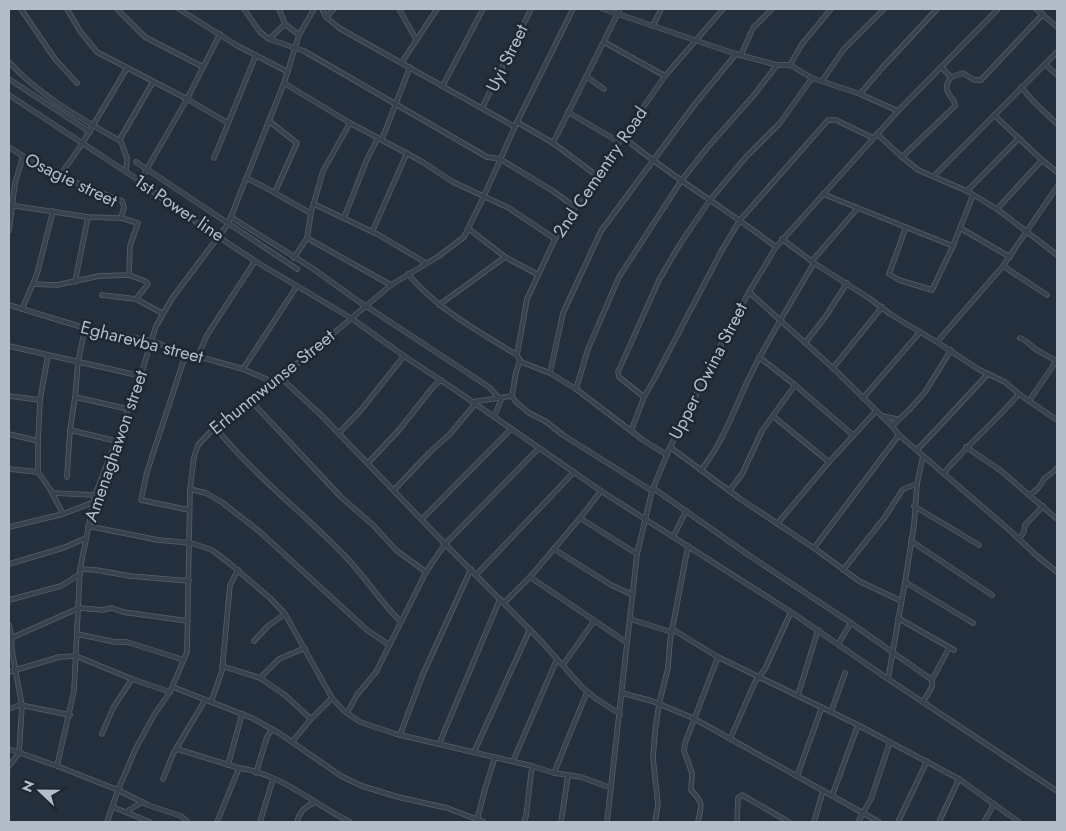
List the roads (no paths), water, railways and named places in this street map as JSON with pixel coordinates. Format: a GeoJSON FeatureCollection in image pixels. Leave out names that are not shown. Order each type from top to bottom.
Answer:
{"type":"FeatureCollection","features":[{"type":"Feature","properties":{"kind":"street"},"geometry":{"type":"LineString","coordinates":[[21,9],[55,59],[77,83]]}},
{"type":"Feature","properties":{"kind":"street"},"geometry":{"type":"LineString","coordinates":[[67,9],[80,31],[97,52],[187,99],[228,123]]}},
{"type":"Feature","properties":{"kind":"street"},"geometry":{"type":"LineString","coordinates":[[118,9],[145,37],[203,67]]}},
{"type":"Feature","properties":{"kind":"street"},"geometry":{"type":"LineString","coordinates":[[179,9],[288,72]]}},
{"type":"Feature","properties":{"kind":"street"},"geometry":{"type":"LineString","coordinates":[[244,9],[260,32],[269,39],[296,47],[487,157],[500,159],[553,190],[576,207]]}},
{"type":"Feature","properties":{"kind":"street"},"geometry":{"type":"LineString","coordinates":[[279,9],[285,24],[299,35]]}},
{"type":"Feature","properties":{"kind":"street","name":"Amenaghawon street"},"geometry":{"type":"LineString","coordinates":[[57,766],[74,691],[80,569],[95,495],[162,313],[228,224],[284,83],[299,35],[314,9]]}},
{"type":"Feature","properties":{"kind":"street"},"geometry":{"type":"LineString","coordinates":[[322,9],[326,17],[339,28],[482,108],[553,143],[596,175]]}},
{"type":"Feature","properties":{"kind":"street"},"geometry":{"type":"LineString","coordinates":[[326,17],[334,9]]}},
{"type":"Feature","properties":{"kind":"street"},"geometry":{"type":"LineString","coordinates":[[399,9],[416,40]]}},
{"type":"Feature","properties":{"kind":"street"},"geometry":{"type":"LineString","coordinates":[[402,62],[437,9]]}},
{"type":"Feature","properties":{"kind":"street"},"geometry":{"type":"LineString","coordinates":[[443,85],[483,9]]}},
{"type":"Feature","properties":{"kind":"street","name":"Uyi Street"},"geometry":{"type":"LineString","coordinates":[[482,108],[531,9]]}},
{"type":"Feature","properties":{"kind":"street","name":"Erhunmwunse Street"},"geometry":{"type":"LineString","coordinates":[[107,822],[136,748],[154,715],[170,692],[187,652],[190,489],[192,464],[198,445],[215,428],[274,382],[365,306],[408,274],[461,239],[469,229],[516,124],[573,9]]}},
{"type":"Feature","properties":{"kind":"street"},"geometry":{"type":"LineString","coordinates":[[603,9],[739,54],[777,65],[790,65],[812,78],[860,94],[898,111]]}},
{"type":"Feature","properties":{"kind":"street"},"geometry":{"type":"LineString","coordinates":[[553,143],[620,9]]}},
{"type":"Feature","properties":{"kind":"street"},"geometry":{"type":"LineString","coordinates":[[653,26],[661,9]]}},
{"type":"Feature","properties":{"kind":"street","name":"2nd Cementry Road"},"geometry":{"type":"LineString","coordinates":[[517,355],[527,299],[537,274],[555,239],[596,175],[665,76],[723,9]]}},
{"type":"Feature","properties":{"kind":"street"},"geometry":{"type":"LineString","coordinates":[[550,373],[564,313],[601,231],[695,104],[739,54],[753,28],[772,9]]}},
{"type":"Feature","properties":{"kind":"street"},"geometry":{"type":"LineString","coordinates":[[790,65],[802,44],[831,9]]}},
{"type":"Feature","properties":{"kind":"street"},"geometry":{"type":"LineString","coordinates":[[822,81],[844,49],[884,9]]}},
{"type":"Feature","properties":{"kind":"street"},"geometry":{"type":"LineString","coordinates":[[860,94],[937,9]]}},
{"type":"Feature","properties":{"kind":"street"},"geometry":{"type":"LineString","coordinates":[[1036,9],[1057,27]]}},
{"type":"Feature","properties":{"kind":"street","name":"Upper Owina Street"},"geometry":{"type":"LineString","coordinates":[[607,822],[637,554],[652,490],[670,447],[749,292],[776,247],[898,111],[996,10]]}},
{"type":"Feature","properties":{"kind":"street"},"geometry":{"type":"LineString","coordinates":[[902,157],[954,106],[954,101],[946,92],[946,86],[951,77],[963,73],[977,81],[981,80],[1043,14]]}},
{"type":"Feature","properties":{"kind":"street"},"geometry":{"type":"LineString","coordinates":[[269,39],[285,24]]}},
{"type":"Feature","properties":{"kind":"street"},"geometry":{"type":"LineString","coordinates":[[140,181],[187,99],[220,34]]}},
{"type":"Feature","properties":{"kind":"street"},"geometry":{"type":"LineString","coordinates":[[604,42],[665,76]]}},
{"type":"Feature","properties":{"kind":"street"},"geometry":{"type":"LineString","coordinates":[[934,176],[1057,52]]}},
{"type":"Feature","properties":{"kind":"street"},"geometry":{"type":"LineString","coordinates":[[214,158],[256,55]]}},
{"type":"Feature","properties":{"kind":"street"},"geometry":{"type":"LineString","coordinates":[[9,62],[34,87],[93,126],[120,141],[126,154],[126,172]]}},
{"type":"Feature","properties":{"kind":"street"},"geometry":{"type":"LineString","coordinates":[[1045,64],[1057,76]]}},
{"type":"Feature","properties":{"kind":"street"},"geometry":{"type":"LineString","coordinates":[[576,389],[588,349],[619,278],[681,181],[706,148],[754,95],[777,65]]}},
{"type":"Feature","properties":{"kind":"street"},"geometry":{"type":"LineString","coordinates":[[344,218],[367,159],[380,139],[410,67]]}},
{"type":"Feature","properties":{"kind":"street"},"geometry":{"type":"LineString","coordinates":[[941,67],[951,77]]}},
{"type":"Feature","properties":{"kind":"street"},"geometry":{"type":"LineString","coordinates":[[59,177],[90,132],[127,68]]}},
{"type":"Feature","properties":{"kind":"street"},"geometry":{"type":"LineString","coordinates":[[586,77],[604,89]]}},
{"type":"Feature","properties":{"kind":"street"},"geometry":{"type":"LineString","coordinates":[[644,396],[619,377],[618,372],[659,280],[710,200],[746,157],[780,123],[812,78]]}},
{"type":"Feature","properties":{"kind":"street"},"geometry":{"type":"LineString","coordinates":[[9,79],[90,132]]}},
{"type":"Feature","properties":{"kind":"street"},"geometry":{"type":"LineString","coordinates":[[120,141],[153,82]]}},
{"type":"Feature","properties":{"kind":"street"},"geometry":{"type":"LineString","coordinates":[[284,83],[350,123],[407,153],[452,182],[508,208],[555,239]]}},
{"type":"Feature","properties":{"kind":"street"},"geometry":{"type":"LineString","coordinates":[[1021,87],[1057,124]]}},
{"type":"Feature","properties":{"kind":"street","name":"1st Power line"},"geometry":{"type":"LineString","coordinates":[[9,95],[140,181],[170,204],[255,261],[350,318],[601,491],[791,612],[1057,791]]}},
{"type":"Feature","properties":{"kind":"street"},"geometry":{"type":"LineString","coordinates":[[568,112],[619,142]]}},
{"type":"Feature","properties":{"kind":"street"},"geometry":{"type":"LineString","coordinates":[[994,115],[1057,172]]}},
{"type":"Feature","properties":{"kind":"street"},"geometry":{"type":"LineString","coordinates":[[631,431],[644,396],[740,220],[828,120],[836,120],[873,138]]}},
{"type":"Feature","properties":{"kind":"street"},"geometry":{"type":"LineString","coordinates":[[269,121],[297,143],[275,192]]}},
{"type":"Feature","properties":{"kind":"street"},"geometry":{"type":"LineString","coordinates":[[294,258],[307,238],[310,213],[323,171],[350,123]]}},
{"type":"Feature","properties":{"kind":"street"},"geometry":{"type":"LineString","coordinates":[[877,134],[918,170],[967,191],[997,208],[1057,255]]}},
{"type":"Feature","properties":{"kind":"street"},"geometry":{"type":"LineString","coordinates":[[623,137],[652,161],[740,220],[776,247]]}},
{"type":"Feature","properties":{"kind":"street"},"geometry":{"type":"LineString","coordinates":[[967,191],[1019,138]]}},
{"type":"Feature","properties":{"kind":"street","name":"Osagie street"},"geometry":{"type":"LineString","coordinates":[[9,147],[42,169],[122,201],[124,208],[121,218]]}},
{"type":"Feature","properties":{"kind":"street"},"geometry":{"type":"LineString","coordinates":[[372,232],[407,153]]}},
{"type":"Feature","properties":{"kind":"street"},"geometry":{"type":"LineString","coordinates":[[9,231],[10,206],[23,156]]}},
{"type":"Feature","properties":{"kind":"street"},"geometry":{"type":"LineString","coordinates":[[997,208],[1042,160]]}},
{"type":"Feature","properties":{"kind":"street"},"geometry":{"type":"LineString","coordinates":[[136,162],[297,268]]}},
{"type":"Feature","properties":{"kind":"street"},"geometry":{"type":"LineString","coordinates":[[246,178],[275,192],[310,213]]}},
{"type":"Feature","properties":{"kind":"street"},"geometry":{"type":"LineString","coordinates":[[937,342],[1010,257],[1057,187]]}},
{"type":"Feature","properties":{"kind":"street"},"geometry":{"type":"LineString","coordinates":[[823,194],[953,246]]}},
{"type":"Feature","properties":{"kind":"street"},"geometry":{"type":"LineString","coordinates":[[906,227],[889,272],[890,276],[932,290],[953,246],[973,195]]}},
{"type":"Feature","properties":{"kind":"street"},"geometry":{"type":"LineString","coordinates":[[1051,196],[1057,199]]}},
{"type":"Feature","properties":{"kind":"street"},"geometry":{"type":"LineString","coordinates":[[314,204],[372,232],[426,263]]}},
{"type":"Feature","properties":{"kind":"street"},"geometry":{"type":"LineString","coordinates":[[10,206],[88,217],[121,218],[138,223],[130,246],[129,275]]}},
{"type":"Feature","properties":{"kind":"street"},"geometry":{"type":"LineString","coordinates":[[701,470],[709,460],[723,434],[759,357],[813,262],[857,209]]}},
{"type":"Feature","properties":{"kind":"street"},"geometry":{"type":"LineString","coordinates":[[22,309],[33,284],[53,212]]}},
{"type":"Feature","properties":{"kind":"street"},"geometry":{"type":"LineString","coordinates":[[75,282],[88,217]]}},
{"type":"Feature","properties":{"kind":"street"},"geometry":{"type":"LineString","coordinates":[[231,217],[312,268],[365,306],[480,379],[500,399],[500,404],[494,417]]}},
{"type":"Feature","properties":{"kind":"street"},"geometry":{"type":"LineString","coordinates":[[960,228],[1010,257]]}},
{"type":"Feature","properties":{"kind":"street"},"geometry":{"type":"LineString","coordinates":[[469,229],[505,257],[537,274]]}},
{"type":"Feature","properties":{"kind":"street"},"geometry":{"type":"LineString","coordinates":[[307,238],[391,286]]}},
{"type":"Feature","properties":{"kind":"street"},"geometry":{"type":"LineString","coordinates":[[782,239],[813,262],[920,332],[988,374],[1006,382],[1018,394],[1057,420]]}},
{"type":"Feature","properties":{"kind":"street"},"geometry":{"type":"LineString","coordinates":[[439,306],[505,257]]}},
{"type":"Feature","properties":{"kind":"street"},"geometry":{"type":"LineString","coordinates":[[198,356],[210,328],[255,261]]}},
{"type":"Feature","properties":{"kind":"street"},"geometry":{"type":"LineString","coordinates":[[1003,266],[1047,295]]}},
{"type":"Feature","properties":{"kind":"street"},"geometry":{"type":"LineString","coordinates":[[408,274],[439,306],[517,355],[524,363],[550,373],[576,389],[631,431],[667,455]]}},
{"type":"Feature","properties":{"kind":"street"},"geometry":{"type":"LineString","coordinates":[[33,284],[57,285],[99,276],[129,275],[148,284],[136,299]]}},
{"type":"Feature","properties":{"kind":"street"},"geometry":{"type":"LineString","coordinates":[[805,343],[826,316],[847,283]]}},
{"type":"Feature","properties":{"kind":"street"},"geometry":{"type":"LineString","coordinates":[[243,369],[297,286]]}},
{"type":"Feature","properties":{"kind":"street"},"geometry":{"type":"LineString","coordinates":[[749,292],[832,368],[923,456],[1057,572]]}},
{"type":"Feature","properties":{"kind":"street"},"geometry":{"type":"LineString","coordinates":[[102,295],[136,299],[162,313]]}},
{"type":"Feature","properties":{"kind":"street","name":"Egharevba street"},"geometry":{"type":"LineString","coordinates":[[9,305],[85,328],[151,340],[186,353],[243,369],[274,382]]}},
{"type":"Feature","properties":{"kind":"street"},"geometry":{"type":"LineString","coordinates":[[832,368],[882,307]]}},
{"type":"Feature","properties":{"kind":"street"},"geometry":{"type":"LineString","coordinates":[[68,477],[70,430],[76,396],[78,362],[85,328]]}},
{"type":"Feature","properties":{"kind":"street"},"geometry":{"type":"LineString","coordinates":[[863,398],[920,332]]}},
{"type":"Feature","properties":{"kind":"street"},"geometry":{"type":"LineString","coordinates":[[1020,338],[1026,340],[1030,346],[1057,361],[1029,401]]}},
{"type":"Feature","properties":{"kind":"street"},"geometry":{"type":"LineString","coordinates":[[9,346],[140,376]]}},
{"type":"Feature","properties":{"kind":"street"},"geometry":{"type":"LineString","coordinates":[[892,426],[925,392],[951,350]]}},
{"type":"Feature","properties":{"kind":"street"},"geometry":{"type":"LineString","coordinates":[[186,353],[147,472],[141,500],[189,510]]}},
{"type":"Feature","properties":{"kind":"street"},"geometry":{"type":"LineString","coordinates":[[48,355],[40,400],[38,472],[63,514]]}},
{"type":"Feature","properties":{"kind":"street"},"geometry":{"type":"LineString","coordinates":[[339,433],[404,356]]}},
{"type":"Feature","properties":{"kind":"street"},"geometry":{"type":"LineString","coordinates":[[759,357],[853,435]]}},
{"type":"Feature","properties":{"kind":"street"},"geometry":{"type":"LineString","coordinates":[[520,360],[512,396],[528,413],[545,421],[563,435],[686,511],[932,680]]}},
{"type":"Feature","properties":{"kind":"street"},"geometry":{"type":"LineString","coordinates":[[918,450],[988,374]]}},
{"type":"Feature","properties":{"kind":"street"},"geometry":{"type":"LineString","coordinates":[[280,377],[339,433],[445,544],[530,629],[587,692],[620,714]]}},
{"type":"Feature","properties":{"kind":"street"},"geometry":{"type":"LineString","coordinates":[[368,463],[441,380]]}},
{"type":"Feature","properties":{"kind":"street"},"geometry":{"type":"LineString","coordinates":[[730,490],[742,474],[762,431],[795,385]]}},
{"type":"Feature","properties":{"kind":"street"},"geometry":{"type":"LineString","coordinates":[[944,473],[966,447],[998,418],[1018,394]]}},
{"type":"Feature","properties":{"kind":"street"},"geometry":{"type":"LineString","coordinates":[[9,396],[40,400]]}},
{"type":"Feature","properties":{"kind":"street"},"geometry":{"type":"LineString","coordinates":[[76,396],[128,409]]}},
{"type":"Feature","properties":{"kind":"street"},"geometry":{"type":"LineString","coordinates":[[394,490],[428,453],[450,434],[474,403],[490,398],[500,399],[512,396]]}},
{"type":"Feature","properties":{"kind":"street"},"geometry":{"type":"LineString","coordinates":[[250,400],[341,497],[373,525],[396,550],[426,572]]}},
{"type":"Feature","properties":{"kind":"street"},"geometry":{"type":"LineString","coordinates":[[777,524],[828,462],[876,411]]}},
{"type":"Feature","properties":{"kind":"street"},"geometry":{"type":"LineString","coordinates":[[773,416],[828,462]]}},
{"type":"Feature","properties":{"kind":"street"},"geometry":{"type":"LineString","coordinates":[[881,416],[897,419]]}},
{"type":"Feature","properties":{"kind":"street"},"geometry":{"type":"LineString","coordinates":[[215,428],[257,472],[345,556],[386,607],[400,620]]}},
{"type":"Feature","properties":{"kind":"street"},"geometry":{"type":"LineString","coordinates":[[422,519],[511,429]]}},
{"type":"Feature","properties":{"kind":"street"},"geometry":{"type":"LineString","coordinates":[[70,430],[116,441]]}},
{"type":"Feature","properties":{"kind":"street"},"geometry":{"type":"LineString","coordinates":[[9,434],[38,440]]}},
{"type":"Feature","properties":{"kind":"street"},"geometry":{"type":"LineString","coordinates":[[814,548],[899,434]]}},
{"type":"Feature","properties":{"kind":"street"},"geometry":{"type":"LineString","coordinates":[[670,447],[843,570],[901,601]]}},
{"type":"Feature","properties":{"kind":"street"},"geometry":{"type":"LineString","coordinates":[[966,447],[1000,470],[1057,519]]}},
{"type":"Feature","properties":{"kind":"street"},"geometry":{"type":"LineString","coordinates":[[347,714],[358,695],[376,672],[400,620],[426,572],[445,544],[540,448]]}},
{"type":"Feature","properties":{"kind":"street"},"geometry":{"type":"LineString","coordinates":[[888,679],[905,582],[917,484],[923,456]]}},
{"type":"Feature","properties":{"kind":"street"},"geometry":{"type":"LineString","coordinates":[[1030,495],[1057,468]]}},
{"type":"Feature","properties":{"kind":"street"},"geometry":{"type":"LineString","coordinates":[[9,469],[38,472]]}},
{"type":"Feature","properties":{"kind":"street"},"geometry":{"type":"LineString","coordinates":[[476,575],[574,472]]}},
{"type":"Feature","properties":{"kind":"street"},"geometry":{"type":"LineString","coordinates":[[843,570],[885,517],[904,489],[917,484]]}},
{"type":"Feature","properties":{"kind":"street"},"geometry":{"type":"LineString","coordinates":[[190,489],[206,493],[223,503],[260,532],[367,630],[389,645]]}},
{"type":"Feature","properties":{"kind":"street"},"geometry":{"type":"LineString","coordinates":[[504,604],[530,577],[601,491]]}},
{"type":"Feature","properties":{"kind":"street"},"geometry":{"type":"LineString","coordinates":[[52,493],[95,495]]}},
{"type":"Feature","properties":{"kind":"street"},"geometry":{"type":"LineString","coordinates":[[9,527],[63,514],[94,502]]}},
{"type":"Feature","properties":{"kind":"street"},"geometry":{"type":"LineString","coordinates":[[914,506],[979,545]]}},
{"type":"Feature","properties":{"kind":"street"},"geometry":{"type":"LineString","coordinates":[[1019,539],[1024,532],[1025,525],[1043,506]]}},
{"type":"Feature","properties":{"kind":"street"},"geometry":{"type":"LineString","coordinates":[[673,537],[686,511]]}},
{"type":"Feature","properties":{"kind":"street"},"geometry":{"type":"LineString","coordinates":[[580,518],[637,554]]}},
{"type":"Feature","properties":{"kind":"street"},"geometry":{"type":"LineString","coordinates":[[88,526],[158,540],[188,543],[212,550],[270,598],[285,614],[332,698],[347,714],[360,722],[400,735],[532,766],[554,773],[581,777],[611,788]]}},
{"type":"Feature","properties":{"kind":"street"},"geometry":{"type":"LineString","coordinates":[[9,564],[54,551],[86,538]]}},
{"type":"Feature","properties":{"kind":"street"},"geometry":{"type":"LineString","coordinates":[[911,541],[992,595]]}},
{"type":"Feature","properties":{"kind":"street"},"geometry":{"type":"LineString","coordinates":[[656,822],[658,805],[653,758],[659,704],[668,668],[672,630],[688,546]]}},
{"type":"Feature","properties":{"kind":"street"},"geometry":{"type":"LineString","coordinates":[[554,549],[611,585],[633,595]]}},
{"type":"Feature","properties":{"kind":"street"},"geometry":{"type":"LineString","coordinates":[[80,569],[189,581]]}},
{"type":"Feature","properties":{"kind":"street"},"geometry":{"type":"LineString","coordinates":[[400,735],[423,674],[471,569]]}},
{"type":"Feature","properties":{"kind":"street"},"geometry":{"type":"LineString","coordinates":[[210,702],[222,666],[230,585],[238,570]]}},
{"type":"Feature","properties":{"kind":"street"},"geometry":{"type":"LineString","coordinates":[[9,600],[61,586],[80,574]]}},
{"type":"Feature","properties":{"kind":"street"},"geometry":{"type":"LineString","coordinates":[[530,577],[626,642]]}},
{"type":"Feature","properties":{"kind":"street"},"geometry":{"type":"LineString","coordinates":[[905,582],[973,622]]}},
{"type":"Feature","properties":{"kind":"street"},"geometry":{"type":"LineString","coordinates":[[439,744],[500,600]]}},
{"type":"Feature","properties":{"kind":"street"},"geometry":{"type":"LineString","coordinates":[[10,639],[78,608],[103,610],[112,608],[123,612],[188,621]]}},
{"type":"Feature","properties":{"kind":"street"},"geometry":{"type":"LineString","coordinates":[[730,739],[755,682],[765,669],[791,612]]}},
{"type":"Feature","properties":{"kind":"street"},"geometry":{"type":"LineString","coordinates":[[254,641],[268,626],[285,614]]}},
{"type":"Feature","properties":{"kind":"street"},"geometry":{"type":"LineString","coordinates":[[898,618],[954,650]]}},
{"type":"Feature","properties":{"kind":"street"},"geometry":{"type":"LineString","coordinates":[[630,619],[672,630],[718,657],[760,676],[927,761],[959,779],[1019,822]]}},
{"type":"Feature","properties":{"kind":"street"},"geometry":{"type":"LineString","coordinates":[[563,665],[594,621]]}},
{"type":"Feature","properties":{"kind":"street"},"geometry":{"type":"LineString","coordinates":[[838,644],[851,623]]}},
{"type":"Feature","properties":{"kind":"street"},"geometry":{"type":"LineString","coordinates":[[9,625],[22,706],[19,754],[9,766]]}},
{"type":"Feature","properties":{"kind":"street"},"geometry":{"type":"LineString","coordinates":[[474,752],[530,629]]}},
{"type":"Feature","properties":{"kind":"street"},"geometry":{"type":"LineString","coordinates":[[798,695],[818,630]]}},
{"type":"Feature","properties":{"kind":"street"},"geometry":{"type":"LineString","coordinates":[[77,634],[115,642],[127,642],[184,660]]}},
{"type":"Feature","properties":{"kind":"street"},"geometry":{"type":"LineString","coordinates":[[260,678],[279,659],[305,648]]}},
{"type":"Feature","properties":{"kind":"street"},"geometry":{"type":"LineString","coordinates":[[923,702],[932,687],[932,680],[949,648]]}},
{"type":"Feature","properties":{"kind":"street"},"geometry":{"type":"LineString","coordinates":[[9,672],[59,657],[76,656],[170,692]]}},
{"type":"Feature","properties":{"kind":"street"},"geometry":{"type":"LineString","coordinates":[[698,822],[702,806],[701,801],[691,790],[692,774],[684,751],[693,718],[718,657]]}},
{"type":"Feature","properties":{"kind":"street"},"geometry":{"type":"LineString","coordinates":[[513,762],[557,659]]}},
{"type":"Feature","properties":{"kind":"street"},"geometry":{"type":"LineString","coordinates":[[222,666],[260,678],[285,695],[311,719]]}},
{"type":"Feature","properties":{"kind":"street"},"geometry":{"type":"LineString","coordinates":[[831,712],[845,673]]}},
{"type":"Feature","properties":{"kind":"street"},"geometry":{"type":"LineString","coordinates":[[102,734],[113,708],[132,679]]}},
{"type":"Feature","properties":{"kind":"street"},"geometry":{"type":"LineString","coordinates":[[172,687],[242,714],[272,729],[341,776],[362,786],[398,797],[448,808],[484,822]]}},
{"type":"Feature","properties":{"kind":"street"},"geometry":{"type":"LineString","coordinates":[[554,773],[587,692]]}},
{"type":"Feature","properties":{"kind":"street"},"geometry":{"type":"LineString","coordinates":[[622,694],[659,704],[693,718],[879,822]]}},
{"type":"Feature","properties":{"kind":"street"},"geometry":{"type":"LineString","coordinates":[[292,742],[332,698]]}},
{"type":"Feature","properties":{"kind":"street"},"geometry":{"type":"LineString","coordinates":[[163,778],[205,700]]}},
{"type":"Feature","properties":{"kind":"street"},"geometry":{"type":"LineString","coordinates":[[9,708],[22,706],[70,715]]}},
{"type":"Feature","properties":{"kind":"street"},"geometry":{"type":"LineString","coordinates":[[797,776],[822,707]]}},
{"type":"Feature","properties":{"kind":"street"},"geometry":{"type":"LineString","coordinates":[[228,765],[242,714]]}},
{"type":"Feature","properties":{"kind":"street"},"geometry":{"type":"LineString","coordinates":[[832,796],[858,725]]}},
{"type":"Feature","properties":{"kind":"street"},"geometry":{"type":"LineString","coordinates":[[256,773],[267,738],[272,729]]}},
{"type":"Feature","properties":{"kind":"street"},"geometry":{"type":"LineString","coordinates":[[858,822],[870,799],[890,742]]}},
{"type":"Feature","properties":{"kind":"street"},"geometry":{"type":"LineString","coordinates":[[9,749],[118,790],[148,805],[181,816],[188,822]]}},
{"type":"Feature","properties":{"kind":"street"},"geometry":{"type":"LineString","coordinates":[[177,749],[287,784],[350,822]]}},
{"type":"Feature","properties":{"kind":"street"},"geometry":{"type":"LineString","coordinates":[[477,820],[495,757]]}},
{"type":"Feature","properties":{"kind":"street"},"geometry":{"type":"LineString","coordinates":[[898,822],[927,761]]}},
{"type":"Feature","properties":{"kind":"street"},"geometry":{"type":"LineString","coordinates":[[524,822],[532,766]]}},
{"type":"Feature","properties":{"kind":"street"},"geometry":{"type":"LineString","coordinates":[[217,822],[239,768]]}},
{"type":"Feature","properties":{"kind":"street"},"geometry":{"type":"LineString","coordinates":[[561,822],[568,776]]}},
{"type":"Feature","properties":{"kind":"street"},"geometry":{"type":"LineString","coordinates":[[260,822],[273,779]]}},
{"type":"Feature","properties":{"kind":"street"},"geometry":{"type":"LineString","coordinates":[[939,822],[959,779]]}},
{"type":"Feature","properties":{"kind":"street"},"geometry":{"type":"LineString","coordinates":[[814,822],[823,791]]}},
{"type":"Feature","properties":{"kind":"street"},"geometry":{"type":"LineString","coordinates":[[737,822],[738,798],[742,795],[789,822]]}},
{"type":"Feature","properties":{"kind":"street"},"geometry":{"type":"LineString","coordinates":[[126,812],[142,802]]}},
{"type":"Feature","properties":{"kind":"street"},"geometry":{"type":"LineString","coordinates":[[296,822],[306,806],[315,802]]}},
{"type":"Feature","properties":{"kind":"street"},"geometry":{"type":"LineString","coordinates":[[984,822],[994,804]]}},
{"type":"Feature","properties":{"kind":"street"},"geometry":{"type":"LineString","coordinates":[[113,807],[150,822]]}},
{"type":"Feature","properties":{"kind":"street"},"geometry":{"type":"LineString","coordinates":[[778,822],[779,817]]}}]}
